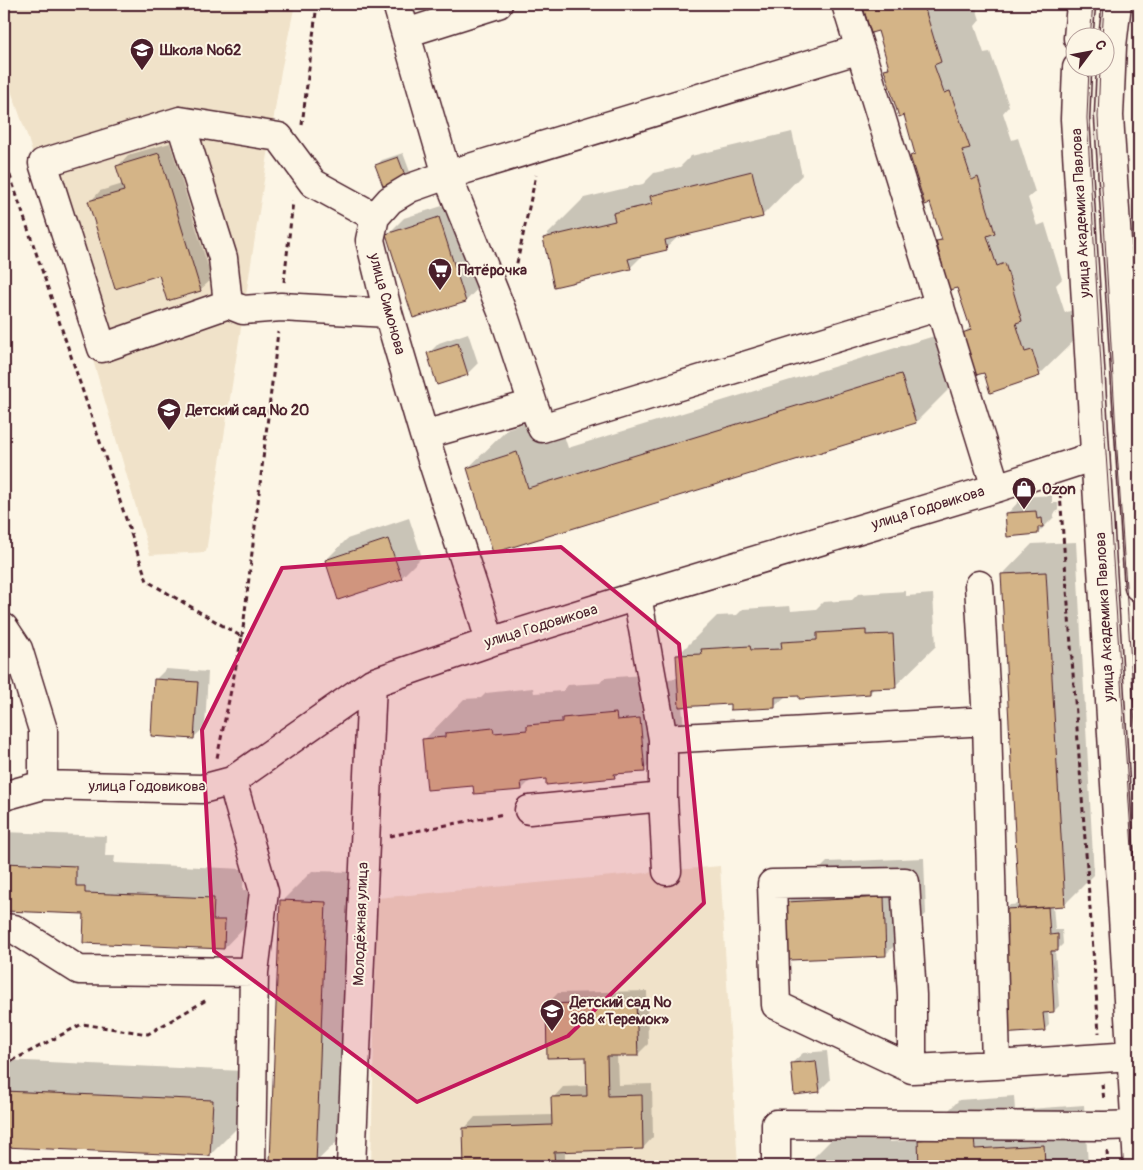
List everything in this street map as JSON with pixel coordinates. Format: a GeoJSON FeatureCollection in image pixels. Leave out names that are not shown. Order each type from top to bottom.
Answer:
{"type":"FeatureCollection","features":[{"type":"Feature","properties":{"kind":"street"},"geometry":{"type":"LineString","coordinates":[[397,4],[447,175],[505,319],[542,428],[940,306]]}},
{"type":"Feature","properties":{"kind":"street"},"geometry":{"type":"LineString","coordinates":[[406,33],[498,4]]}},
{"type":"Feature","properties":{"kind":"street"},"geometry":{"type":"LineString","coordinates":[[846,4],[996,488]]}},
{"type":"Feature","properties":{"kind":"street"},"geometry":{"type":"LineString","coordinates":[[1079,28],[1081,4]]}},
{"type":"Feature","properties":{"kind":"street"},"geometry":{"type":"LineString","coordinates":[[1117,4],[1112,46],[1109,116],[1139,587]]}},
{"type":"Feature","properties":{"kind":"street","name":"улица Симонова"},"geometry":{"type":"LineString","coordinates":[[490,642],[388,313],[370,240],[376,217],[390,200],[410,188],[447,175],[860,49]]}},
{"type":"Feature","properties":{"kind":"street","name":"улица Академика Павлова"},"geometry":{"type":"LineString","coordinates":[[1077,78],[1075,119],[1138,1166]]}},
{"type":"Feature","properties":{"kind":"street"},"geometry":{"type":"LineString","coordinates":[[180,121],[223,258],[228,304]]}},
{"type":"Feature","properties":{"kind":"street"},"geometry":{"type":"LineString","coordinates":[[376,217],[313,183],[279,137],[180,121],[44,163],[102,348],[228,304],[244,310],[281,307],[388,313]]}},
{"type":"Feature","properties":{"kind":"street"},"geometry":{"type":"LineString","coordinates":[[424,434],[533,404]]}},
{"type":"Feature","properties":{"kind":"street","name":"улица Годовикова"},"geometry":{"type":"LineString","coordinates":[[4,796],[43,785],[202,789],[222,784],[372,683],[490,642],[1095,456]]}},
{"type":"Feature","properties":{"kind":"street"},"geometry":{"type":"LineString","coordinates":[[979,585],[987,721],[996,1066]]}},
{"type":"Feature","properties":{"kind":"street"},"geometry":{"type":"LineString","coordinates":[[637,596],[663,739],[663,797],[667,871]]}},
{"type":"Feature","properties":{"kind":"street"},"geometry":{"type":"LineString","coordinates":[[4,628],[18,649],[43,730],[43,785]]}},
{"type":"Feature","properties":{"kind":"street","name":"Молодёжная улица"},"geometry":{"type":"LineString","coordinates":[[351,1166],[372,683]]}},
{"type":"Feature","properties":{"kind":"street"},"geometry":{"type":"LineString","coordinates":[[663,739],[987,721]]}},
{"type":"Feature","properties":{"kind":"street"},"geometry":{"type":"LineString","coordinates":[[222,784],[264,892],[254,972],[251,1166]]}},
{"type":"Feature","properties":{"kind":"street"},"geometry":{"type":"LineString","coordinates":[[529,810],[663,797]]}},
{"type":"Feature","properties":{"kind":"street"},"geometry":{"type":"LineString","coordinates":[[912,1068],[912,996],[905,882],[772,884],[776,1005],[912,1068],[996,1066],[1132,1056]]}},
{"type":"Feature","properties":{"kind":"street"},"geometry":{"type":"LineString","coordinates":[[4,928],[14,929],[80,970],[254,972]]}},
{"type":"Feature","properties":{"kind":"street"},"geometry":{"type":"LineString","coordinates":[[776,1166],[776,1124],[1136,1125]]}},
{"type":"Feature","properties":{"kind":"path"},"geometry":{"type":"LineString","coordinates":[[4,44],[10,4]]}},
{"type":"Feature","properties":{"kind":"path"},"geometry":{"type":"LineString","coordinates":[[513,280],[543,146]]}},
{"type":"Feature","properties":{"kind":"path"},"geometry":{"type":"LineString","coordinates":[[4,158],[147,581],[242,637],[218,754],[222,784]]}},
{"type":"Feature","properties":{"kind":"path"},"geometry":{"type":"LineString","coordinates":[[1058,467],[1108,1166]]}},
{"type":"Feature","properties":{"kind":"path"},"geometry":{"type":"LineString","coordinates":[[384,837],[529,810]]}},
{"type":"Feature","properties":{"kind":"path"},"geometry":{"type":"LineString","coordinates":[[4,1065],[82,1024],[148,1034],[213,996]]}},
{"type":"Feature","properties":{"kind":"highlighted area"},"geometry":{"type":"Polygon","coordinates":[[[561,547],[679,644],[704,903],[568,1036],[417,1102],[214,951],[202,730],[282,568],[561,547]]]}},
{"type":"Feature","properties":{"kind":"shaded area","name":"Детский сад № 20"},"geometry":{"type":"Polygon","coordinates":[[[4,4],[295,4],[281,71],[206,552],[150,555],[28,138],[4,71],[4,4]]]}},
{"type":"Feature","properties":{"kind":"shaded area","name":"Детский сад № 368 «Теремок»"},"geometry":{"type":"Polygon","coordinates":[[[720,866],[738,1166],[371,1166],[377,898],[720,866]]]}},
{"type":"Feature","properties":{"kind":"building"},"geometry":{"type":"Polygon","coordinates":[[[862,4],[915,4],[917,9],[924,6],[941,62],[934,65],[944,93],[950,91],[970,148],[962,150],[972,180],[978,177],[995,233],[987,236],[997,266],[1005,263],[1022,321],[1016,323],[1025,352],[1032,350],[1040,376],[990,393],[984,373],[976,375],[962,333],[971,330],[957,288],[949,290],[936,241],[942,240],[930,203],[925,205],[910,156],[915,154],[904,115],[899,117],[884,69],[889,68],[878,31],[871,33],[862,4]]]}},
{"type":"Feature","properties":{"kind":"building"},"geometry":{"type":"Polygon","coordinates":[[[1135,90],[1139,90],[1139,127],[1135,90]]]}},
{"type":"Feature","properties":{"kind":"building"},"geometry":{"type":"Polygon","coordinates":[[[159,153],[201,291],[167,301],[159,275],[115,289],[88,201],[124,191],[116,166],[159,153]]]}},
{"type":"Feature","properties":{"kind":"building"},"geometry":{"type":"Polygon","coordinates":[[[398,157],[406,178],[383,186],[375,165],[398,157]]]}},
{"type":"Feature","properties":{"kind":"building"},"geometry":{"type":"Polygon","coordinates":[[[752,171],[763,217],[665,240],[667,250],[628,259],[631,269],[554,287],[543,238],[615,221],[613,213],[652,204],[650,196],[752,171]]]}},
{"type":"Feature","properties":{"kind":"building"},"geometry":{"type":"Polygon","coordinates":[[[439,217],[466,302],[413,318],[386,234],[439,217]]]}},
{"type":"Feature","properties":{"kind":"building"},"geometry":{"type":"Polygon","coordinates":[[[458,343],[468,375],[437,385],[427,353],[458,343]]]}},
{"type":"Feature","properties":{"kind":"building"},"geometry":{"type":"Polygon","coordinates":[[[901,374],[916,423],[493,553],[467,468],[517,452],[528,488],[901,374]]]}},
{"type":"Feature","properties":{"kind":"building"},"geometry":{"type":"Polygon","coordinates":[[[1036,511],[1037,519],[1042,518],[1043,527],[1038,527],[1038,534],[1007,537],[1005,513],[1036,511]]]}},
{"type":"Feature","properties":{"kind":"building"},"geometry":{"type":"Polygon","coordinates":[[[388,539],[402,579],[338,600],[325,560],[388,539]]]}},
{"type":"Feature","properties":{"kind":"building"},"geometry":{"type":"Polygon","coordinates":[[[1046,572],[1065,906],[1019,909],[1001,574],[1046,572]]]}},
{"type":"Feature","properties":{"kind":"building"},"geometry":{"type":"Polygon","coordinates":[[[866,630],[866,635],[893,634],[896,688],[870,689],[870,694],[799,699],[799,696],[775,697],[775,708],[730,710],[730,704],[679,707],[676,655],[702,654],[701,649],[750,646],[751,650],[782,649],[781,642],[817,640],[817,633],[866,630]]]}},
{"type":"Feature","properties":{"kind":"building"},"geometry":{"type":"Polygon","coordinates":[[[154,679],[198,682],[194,739],[151,736],[154,679]]]}},
{"type":"Feature","properties":{"kind":"building"},"geometry":{"type":"Polygon","coordinates":[[[616,713],[617,720],[640,718],[645,772],[614,774],[615,778],[546,785],[546,779],[521,782],[522,790],[474,794],[473,786],[427,790],[422,739],[445,737],[445,733],[493,728],[494,733],[527,730],[527,725],[562,722],[562,718],[616,713]]]}},
{"type":"Feature","properties":{"kind":"building"},"geometry":{"type":"Polygon","coordinates":[[[4,863],[76,866],[76,886],[85,886],[85,893],[214,898],[213,920],[225,920],[224,949],[83,943],[84,914],[4,911],[4,863]]]}},
{"type":"Feature","properties":{"kind":"building"},"geometry":{"type":"Polygon","coordinates":[[[884,897],[886,956],[789,960],[786,902],[884,897]]]}},
{"type":"Feature","properties":{"kind":"building"},"geometry":{"type":"Polygon","coordinates":[[[280,900],[326,902],[316,1164],[270,1162],[280,900]]]}},
{"type":"Feature","properties":{"kind":"building"},"geometry":{"type":"Polygon","coordinates":[[[1048,907],[1050,935],[1058,934],[1058,951],[1051,951],[1054,1012],[1043,1013],[1045,1031],[1000,1034],[998,1011],[1009,1010],[1004,909],[1048,907]]]}},
{"type":"Feature","properties":{"kind":"building"},"geometry":{"type":"Polygon","coordinates":[[[636,1001],[638,1056],[607,1056],[608,1096],[642,1095],[643,1149],[554,1152],[555,1166],[464,1166],[463,1128],[552,1125],[551,1097],[587,1096],[586,1057],[547,1058],[546,1004],[636,1001]]]}},
{"type":"Feature","properties":{"kind":"building"},"geometry":{"type":"Polygon","coordinates":[[[816,1061],[820,1092],[794,1095],[791,1063],[816,1061]]]}},
{"type":"Feature","properties":{"kind":"building"},"geometry":{"type":"Polygon","coordinates":[[[4,1091],[213,1100],[210,1156],[4,1147],[4,1091]]]}},
{"type":"Feature","properties":{"kind":"building"},"geometry":{"type":"Polygon","coordinates":[[[974,1136],[975,1149],[1044,1145],[1045,1166],[919,1166],[918,1140],[974,1136]]]}},
{"type":"Feature","properties":{"kind":"building"},"geometry":{"type":"Polygon","coordinates":[[[270,1162],[301,1164],[301,1166],[270,1166],[270,1162]]]}},
{"type":"Feature","properties":{"kind":"tram line"},"geometry":{"type":"LineString","coordinates":[[1091,28],[1093,4]]}},
{"type":"Feature","properties":{"kind":"tram line"},"geometry":{"type":"LineString","coordinates":[[1103,28],[1104,4]]}},
{"type":"Feature","properties":{"kind":"tram line"},"geometry":{"type":"LineString","coordinates":[[1089,78],[1087,118],[1106,453],[1139,955]]}},
{"type":"Feature","properties":{"kind":"tram line"},"geometry":{"type":"LineString","coordinates":[[1100,78],[1098,117],[1139,785]]}},
{"type":"Feature","properties":{"kind":"place","name":"Школа №62"},"geometry":{"type":"Point","coordinates":[142,71]}},
{"type":"Feature","properties":{"kind":"place","name":"Пятёрочка"},"geometry":{"type":"Point","coordinates":[440,291]}},
{"type":"Feature","properties":{"kind":"place","name":"Детский сад № 20"},"geometry":{"type":"Point","coordinates":[169,431]}},
{"type":"Feature","properties":{"kind":"place","name":"Ozon"},"geometry":{"type":"Point","coordinates":[1024,510]}},
{"type":"Feature","properties":{"kind":"place","name":"Детский сад № 368 «Теремок»"},"geometry":{"type":"Point","coordinates":[552,1032]}}]}
